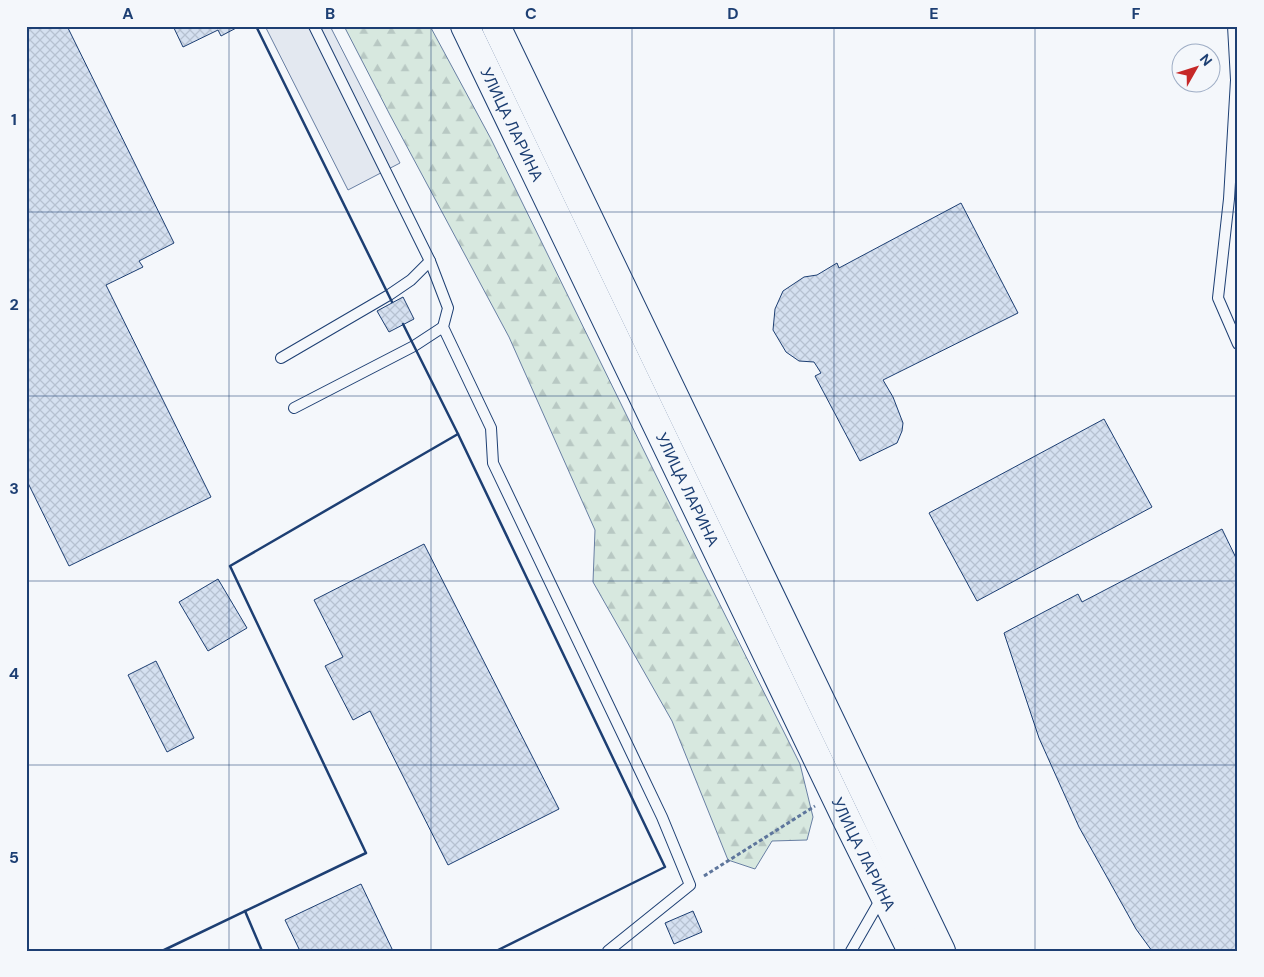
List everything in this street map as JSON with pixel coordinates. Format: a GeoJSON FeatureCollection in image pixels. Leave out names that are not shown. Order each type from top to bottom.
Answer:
{"type":"FeatureCollection","features":[{"type":"Feature","properties":{"kind":"main road","name":"УЛИЦА ЛАРИНА"},"geometry":{"type":"LineString","coordinates":[[465,26],[912,951]]}},
{"type":"Feature","properties":{"kind":"main road","name":"УЛИЦА ЛАРИНА"},"geometry":{"type":"LineString","coordinates":[[496,26],[941,951]]}},
{"type":"Feature","properties":{"kind":"lane"},"geometry":{"type":"LineString","coordinates":[[314,26],[430,261],[448,308],[443,327],[491,428],[493,463],[662,817],[690,885],[608,951]]}},
{"type":"Feature","properties":{"kind":"lane"},"geometry":{"type":"LineString","coordinates":[[1233,26],[1236,80],[1229,199],[1218,298],[1238,344]]}},
{"type":"Feature","properties":{"kind":"lane"},"geometry":{"type":"LineString","coordinates":[[281,358],[389,295],[411,280],[430,261]]}},
{"type":"Feature","properties":{"kind":"lane"},"geometry":{"type":"LineString","coordinates":[[294,408],[414,346],[443,327]]}},
{"type":"Feature","properties":{"kind":"lane"},"geometry":{"type":"LineString","coordinates":[[851,951],[884,894]]}},
{"type":"Feature","properties":{"kind":"path"},"geometry":{"type":"LineString","coordinates":[[690,885],[835,795]]}},
{"type":"Feature","properties":{"kind":"green space"},"geometry":{"type":"Polygon","coordinates":[[[344,26],[430,26],[491,139],[800,764],[813,817],[807,840],[772,841],[755,869],[728,860],[672,721],[593,582],[595,530],[509,337],[344,26]]]}},
{"type":"Feature","properties":{"kind":"shaded area"},"geometry":{"type":"Polygon","coordinates":[[[265,26],[330,26],[400,163],[348,190],[265,26]]]}},
{"type":"Feature","properties":{"kind":"building"},"geometry":{"type":"Polygon","coordinates":[[[26,26],[67,26],[174,243],[139,261],[143,267],[106,285],[211,497],[69,566],[26,479],[26,26]]]}},
{"type":"Feature","properties":{"kind":"building"},"geometry":{"type":"Polygon","coordinates":[[[173,26],[240,26],[221,36],[218,30],[183,47],[173,26]]]}},
{"type":"Feature","properties":{"kind":"building"},"geometry":{"type":"Polygon","coordinates":[[[961,203],[1018,313],[883,380],[893,397],[903,423],[902,431],[897,443],[860,461],[815,376],[821,373],[814,362],[799,361],[786,352],[773,330],[775,309],[783,291],[804,277],[817,275],[837,263],[839,268],[961,203]]]}},
{"type":"Feature","properties":{"kind":"building"},"geometry":{"type":"Polygon","coordinates":[[[403,297],[414,319],[389,332],[377,311],[403,297]]]}},
{"type":"Feature","properties":{"kind":"building"},"geometry":{"type":"Polygon","coordinates":[[[1104,419],[1152,507],[977,601],[929,513],[1104,419]]]}},
{"type":"Feature","properties":{"kind":"building"},"geometry":{"type":"Polygon","coordinates":[[[1222,529],[1238,562],[1238,951],[1152,951],[1136,929],[1079,827],[1039,738],[1004,633],[1078,594],[1082,602],[1222,529]]]}},
{"type":"Feature","properties":{"kind":"building"},"geometry":{"type":"Polygon","coordinates":[[[424,544],[559,809],[448,865],[370,711],[353,720],[325,666],[343,657],[314,600],[424,544]]]}},
{"type":"Feature","properties":{"kind":"building"},"geometry":{"type":"Polygon","coordinates":[[[218,579],[247,628],[208,651],[179,602],[218,579]]]}},
{"type":"Feature","properties":{"kind":"building"},"geometry":{"type":"Polygon","coordinates":[[[156,661],[194,738],[167,752],[128,675],[156,661]]]}},
{"type":"Feature","properties":{"kind":"building"},"geometry":{"type":"Polygon","coordinates":[[[361,884],[393,951],[300,951],[285,920],[361,884]]]}},
{"type":"Feature","properties":{"kind":"building"},"geometry":{"type":"Polygon","coordinates":[[[693,911],[702,932],[674,944],[665,923],[693,911]]]}},
{"type":"Feature","properties":{"kind":"wall"},"geometry":{"type":"LineString","coordinates":[[256,26],[392,302]]}},
{"type":"Feature","properties":{"kind":"wall"},"geometry":{"type":"LineString","coordinates":[[162,951],[366,853],[230,566],[458,434],[403,324]]}},
{"type":"Feature","properties":{"kind":"wall"},"geometry":{"type":"LineString","coordinates":[[458,434],[665,867],[496,951]]}},
{"type":"Feature","properties":{"kind":"wall"},"geometry":{"type":"LineString","coordinates":[[245,911],[262,951]]}}]}
